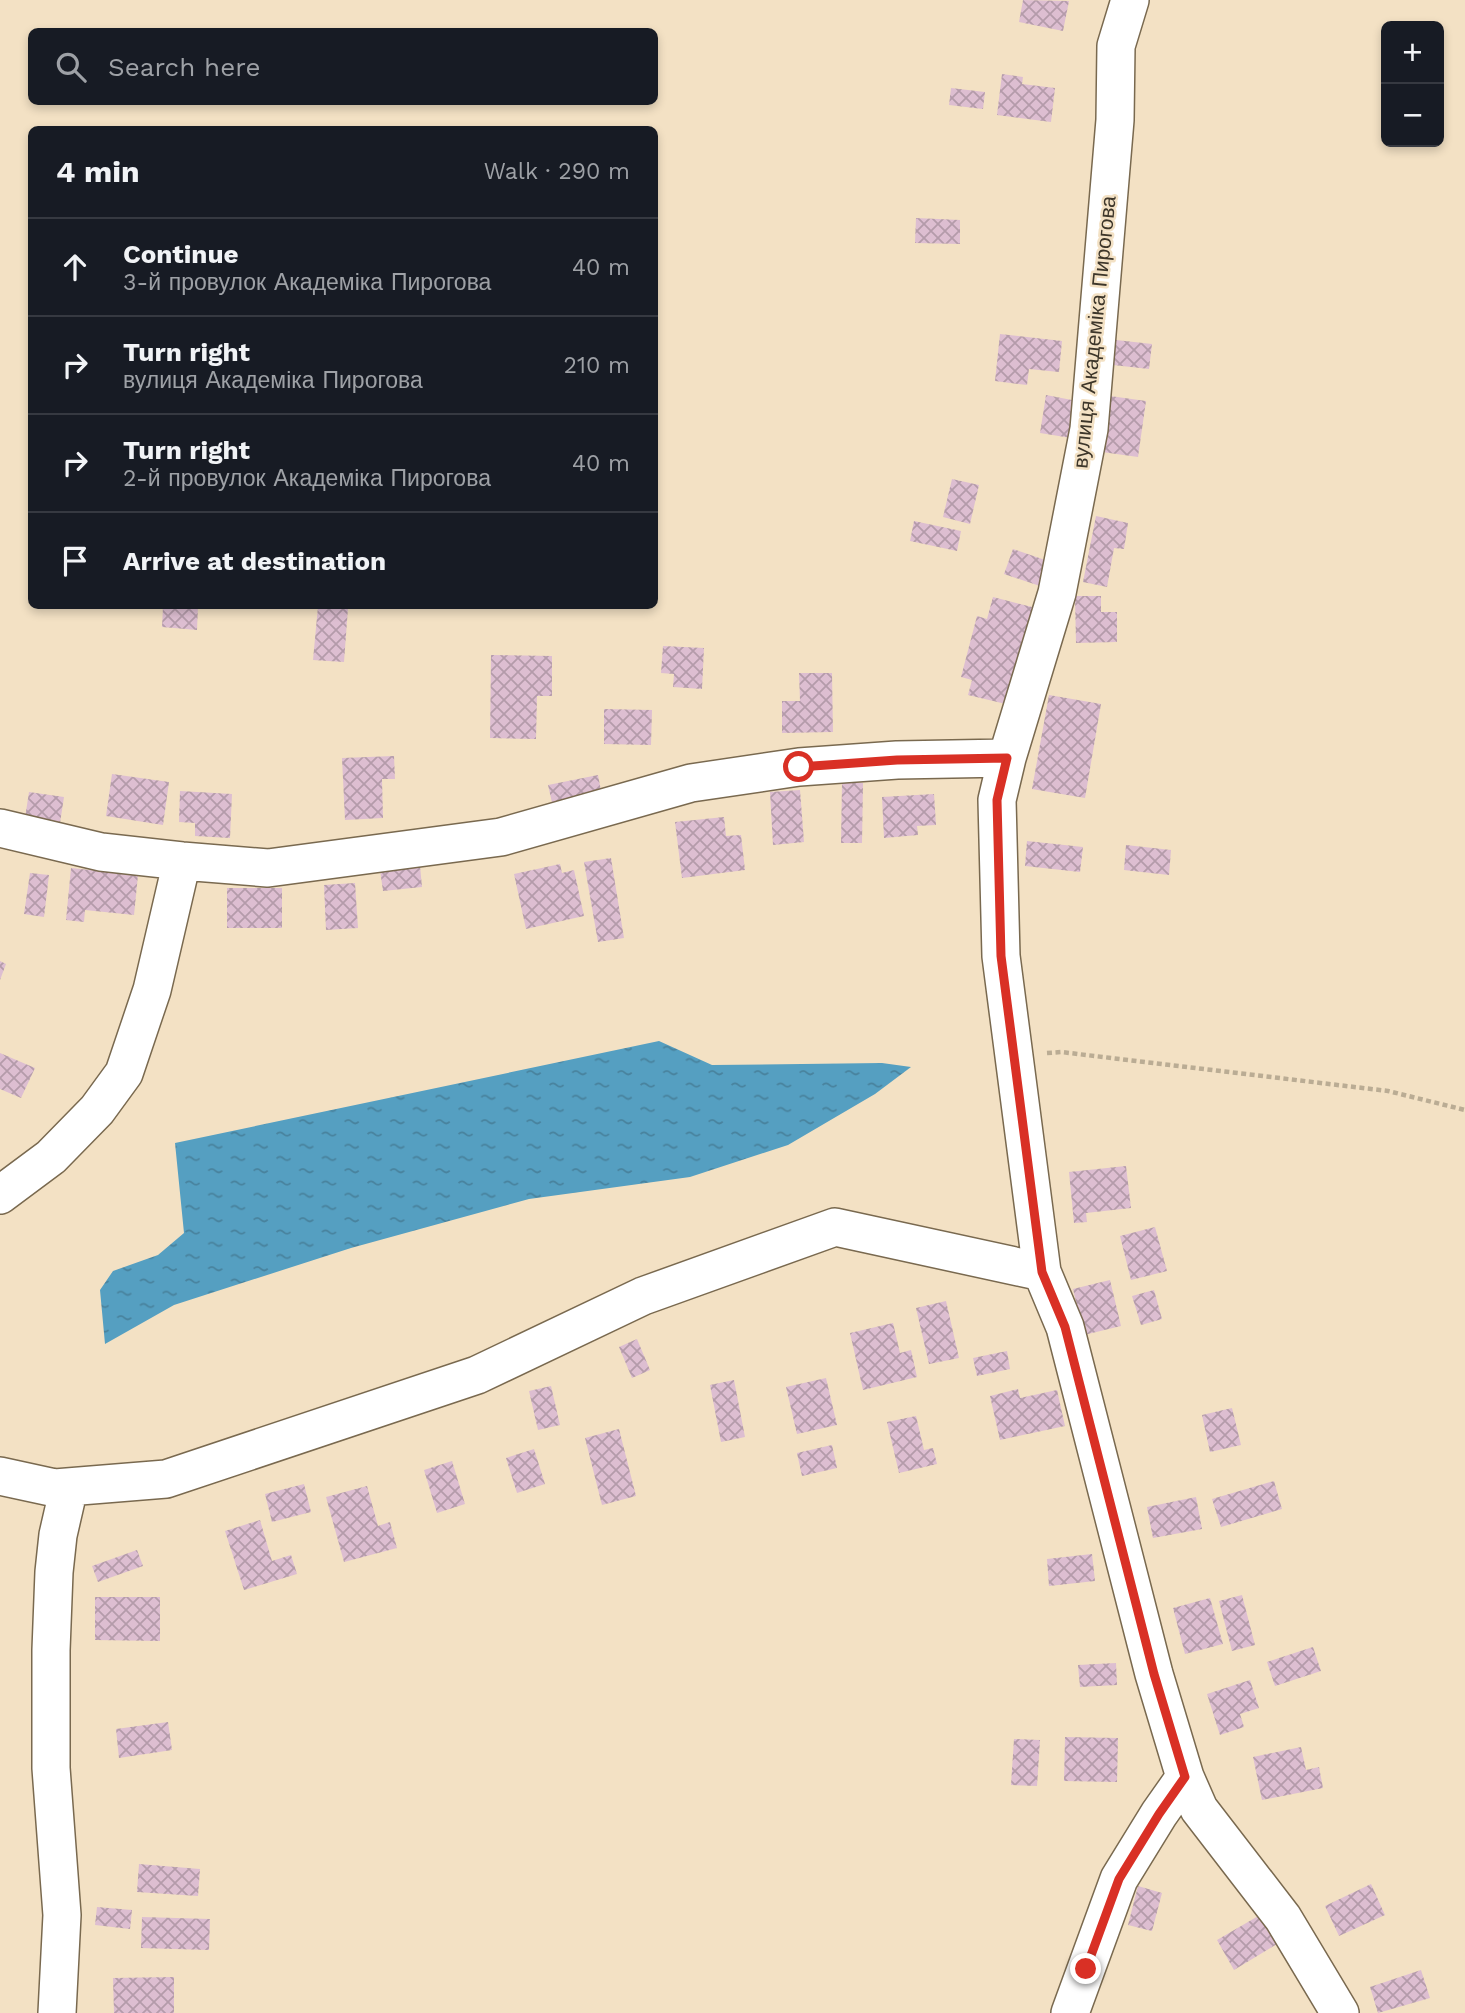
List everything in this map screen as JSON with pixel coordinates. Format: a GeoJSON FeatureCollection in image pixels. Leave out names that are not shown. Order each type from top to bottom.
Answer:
{"type":"FeatureCollection","features":[{"type":"Feature","properties":{"kind":"street","name":"вулиця Академіка Пирогова"},"geometry":{"type":"LineString","coordinates":[[1130,0],[1116,46],[1115,120],[1088,429],[1057,593],[997,800],[1001,956],[1042,1272],[1065,1327],[1154,1674],[1185,1777],[1199,1809],[1283,1918],[1340,2013]]}},
{"type":"Feature","properties":{"kind":"street"},"geometry":{"type":"LineString","coordinates":[[0,828],[101,852],[268,868],[501,837],[691,783],[799,767],[897,760],[1007,758]]}},
{"type":"Feature","properties":{"kind":"street"},"geometry":{"type":"LineString","coordinates":[[0,1195],[51,1157],[97,1110],[124,1073],[152,990],[182,861]]}},
{"type":"Feature","properties":{"kind":"street"},"geometry":{"type":"LineString","coordinates":[[0,1476],[55,1488],[166,1479],[477,1375],[643,1296],[835,1227],[1042,1272]]}},
{"type":"Feature","properties":{"kind":"street"},"geometry":{"type":"LineString","coordinates":[[57,2013],[62,1915],[51,1768],[51,1650],[58,1535],[69,1487]]}},
{"type":"Feature","properties":{"kind":"street"},"geometry":{"type":"LineString","coordinates":[[1070,2013],[1119,1879],[1185,1777]]}},
{"type":"Feature","properties":{"kind":"path"},"geometry":{"type":"LineString","coordinates":[[1014,1054],[1060,1052],[1388,1091],[1465,1110]]}},
{"type":"Feature","properties":{"kind":"water"},"geometry":{"type":"Polygon","coordinates":[[[659,1041],[712,1065],[882,1063],[911,1067],[875,1094],[788,1145],[690,1177],[529,1199],[351,1248],[174,1305],[105,1344],[100,1290],[113,1271],[158,1255],[184,1233],[175,1143],[659,1041]]]}},
{"type":"Feature","properties":{"kind":"building"},"geometry":{"type":"Polygon","coordinates":[[[1023,0],[1069,1],[1063,31],[1019,22],[1023,0]]]}},
{"type":"Feature","properties":{"kind":"building"},"geometry":{"type":"Polygon","coordinates":[[[1002,74],[1023,77],[1022,84],[1055,88],[1051,122],[997,115],[1002,74]]]}},
{"type":"Feature","properties":{"kind":"building"},"geometry":{"type":"Polygon","coordinates":[[[951,88],[985,92],[983,109],[949,105],[951,88]]]}},
{"type":"Feature","properties":{"kind":"building"},"geometry":{"type":"Polygon","coordinates":[[[916,218],[960,220],[960,244],[915,243],[916,218]]]}},
{"type":"Feature","properties":{"kind":"building"},"geometry":{"type":"Polygon","coordinates":[[[1000,334],[1062,341],[1059,372],[1029,369],[1027,385],[995,381],[1000,334]]]}},
{"type":"Feature","properties":{"kind":"building"},"geometry":{"type":"Polygon","coordinates":[[[1116,340],[1152,344],[1149,369],[1113,365],[1116,340]]]}},
{"type":"Feature","properties":{"kind":"building"},"geometry":{"type":"Polygon","coordinates":[[[1046,395],[1077,401],[1071,438],[1040,433],[1046,395]]]}},
{"type":"Feature","properties":{"kind":"building"},"geometry":{"type":"Polygon","coordinates":[[[1110,396],[1146,401],[1138,457],[1102,452],[1110,396]]]}},
{"type":"Feature","properties":{"kind":"building"},"geometry":{"type":"Polygon","coordinates":[[[952,479],[979,485],[970,524],[943,517],[952,479]]]}},
{"type":"Feature","properties":{"kind":"building"},"geometry":{"type":"Polygon","coordinates":[[[1096,516],[1128,523],[1124,549],[1114,548],[1107,587],[1083,582],[1096,516]]]}},
{"type":"Feature","properties":{"kind":"building"},"geometry":{"type":"Polygon","coordinates":[[[914,521],[961,531],[957,551],[910,541],[914,521]]]}},
{"type":"Feature","properties":{"kind":"building"},"geometry":{"type":"Polygon","coordinates":[[[1013,549],[1048,561],[1040,586],[1004,574],[1013,549]]]}},
{"type":"Feature","properties":{"kind":"building"},"geometry":{"type":"Polygon","coordinates":[[[1075,596],[1101,596],[1101,612],[1117,612],[1117,642],[1076,643],[1075,596]]]}},
{"type":"Feature","properties":{"kind":"building"},"geometry":{"type":"Polygon","coordinates":[[[993,597],[1036,608],[1010,705],[968,695],[972,680],[961,677],[977,616],[987,619],[993,597]]]}},
{"type":"Feature","properties":{"kind":"building"},"geometry":{"type":"Polygon","coordinates":[[[163,609],[198,609],[197,630],[162,627],[163,609]]]}},
{"type":"Feature","properties":{"kind":"building"},"geometry":{"type":"Polygon","coordinates":[[[318,609],[348,609],[344,662],[313,660],[318,609]]]}},
{"type":"Feature","properties":{"kind":"building"},"geometry":{"type":"Polygon","coordinates":[[[663,646],[704,648],[702,689],[673,687],[674,674],[661,673],[663,646]]]}},
{"type":"Feature","properties":{"kind":"building"},"geometry":{"type":"Polygon","coordinates":[[[491,655],[552,656],[552,696],[537,696],[536,739],[490,738],[491,655]]]}},
{"type":"Feature","properties":{"kind":"building"},"geometry":{"type":"Polygon","coordinates":[[[799,673],[832,673],[833,732],[782,733],[782,701],[800,701],[799,673]]]}},
{"type":"Feature","properties":{"kind":"building"},"geometry":{"type":"Polygon","coordinates":[[[1049,695],[1101,704],[1085,798],[1032,789],[1049,695]]]}},
{"type":"Feature","properties":{"kind":"building"},"geometry":{"type":"Polygon","coordinates":[[[604,709],[652,710],[651,745],[604,744],[604,709]]]}},
{"type":"Feature","properties":{"kind":"building"},"geometry":{"type":"Polygon","coordinates":[[[394,756],[395,779],[382,779],[383,818],[345,820],[342,758],[394,756]]]}},
{"type":"Feature","properties":{"kind":"building"},"geometry":{"type":"Polygon","coordinates":[[[112,774],[169,782],[163,825],[106,816],[112,774]]]}},
{"type":"Feature","properties":{"kind":"building"},"geometry":{"type":"Polygon","coordinates":[[[598,775],[602,796],[553,807],[548,785],[598,775]]]}},
{"type":"Feature","properties":{"kind":"building"},"geometry":{"type":"Polygon","coordinates":[[[842,783],[863,783],[862,843],[841,843],[842,783]]]}},
{"type":"Feature","properties":{"kind":"building"},"geometry":{"type":"Polygon","coordinates":[[[800,790],[804,842],[773,845],[770,792],[800,790]]]}},
{"type":"Feature","properties":{"kind":"building"},"geometry":{"type":"Polygon","coordinates":[[[180,791],[232,794],[230,838],[195,836],[195,823],[179,822],[180,791]]]}},
{"type":"Feature","properties":{"kind":"building"},"geometry":{"type":"Polygon","coordinates":[[[29,792],[64,797],[60,823],[25,818],[29,792]]]}},
{"type":"Feature","properties":{"kind":"building"},"geometry":{"type":"Polygon","coordinates":[[[934,794],[936,825],[917,826],[918,835],[884,838],[882,797],[934,794]]]}},
{"type":"Feature","properties":{"kind":"building"},"geometry":{"type":"Polygon","coordinates":[[[724,817],[726,836],[741,835],[745,870],[682,878],[675,822],[724,817]]]}},
{"type":"Feature","properties":{"kind":"building"},"geometry":{"type":"Polygon","coordinates":[[[1027,841],[1083,847],[1080,872],[1025,866],[1027,841]]]}},
{"type":"Feature","properties":{"kind":"building"},"geometry":{"type":"Polygon","coordinates":[[[1126,845],[1171,850],[1169,875],[1124,870],[1126,845]]]}},
{"type":"Feature","properties":{"kind":"building"},"geometry":{"type":"Polygon","coordinates":[[[611,858],[624,938],[598,942],[584,862],[611,858]]]}},
{"type":"Feature","properties":{"kind":"building"},"geometry":{"type":"Polygon","coordinates":[[[560,864],[562,873],[574,870],[584,916],[526,929],[514,874],[560,864]]]}},
{"type":"Feature","properties":{"kind":"building"},"geometry":{"type":"Polygon","coordinates":[[[420,866],[422,887],[383,891],[380,870],[420,866]]]}},
{"type":"Feature","properties":{"kind":"building"},"geometry":{"type":"Polygon","coordinates":[[[71,868],[138,875],[134,915],[85,910],[84,922],[66,920],[71,868]]]}},
{"type":"Feature","properties":{"kind":"building"},"geometry":{"type":"Polygon","coordinates":[[[30,873],[49,875],[44,917],[24,914],[30,873]]]}},
{"type":"Feature","properties":{"kind":"building"},"geometry":{"type":"Polygon","coordinates":[[[355,883],[358,928],[326,930],[324,885],[355,883]]]}},
{"type":"Feature","properties":{"kind":"building"},"geometry":{"type":"Polygon","coordinates":[[[227,888],[282,888],[282,928],[227,928],[227,888]]]}},
{"type":"Feature","properties":{"kind":"building"},"geometry":{"type":"Polygon","coordinates":[[[0,961],[6,964],[0,980],[0,961]]]}},
{"type":"Feature","properties":{"kind":"building"},"geometry":{"type":"Polygon","coordinates":[[[0,1053],[35,1068],[21,1098],[0,1089],[0,1053]]]}},
{"type":"Feature","properties":{"kind":"building"},"geometry":{"type":"Polygon","coordinates":[[[1126,1166],[1131,1208],[1086,1213],[1087,1222],[1074,1223],[1069,1172],[1126,1166]]]}},
{"type":"Feature","properties":{"kind":"building"},"geometry":{"type":"Polygon","coordinates":[[[1155,1227],[1167,1271],[1131,1280],[1120,1236],[1155,1227]]]}},
{"type":"Feature","properties":{"kind":"building"},"geometry":{"type":"Polygon","coordinates":[[[1110,1280],[1121,1326],[1084,1335],[1073,1289],[1110,1280]]]}},
{"type":"Feature","properties":{"kind":"building"},"geometry":{"type":"Polygon","coordinates":[[[1154,1290],[1162,1319],[1141,1325],[1132,1296],[1154,1290]]]}},
{"type":"Feature","properties":{"kind":"building"},"geometry":{"type":"Polygon","coordinates":[[[946,1301],[959,1358],[929,1364],[916,1308],[946,1301]]]}},
{"type":"Feature","properties":{"kind":"building"},"geometry":{"type":"Polygon","coordinates":[[[893,1323],[900,1353],[911,1350],[917,1377],[863,1390],[850,1333],[893,1323]]]}},
{"type":"Feature","properties":{"kind":"building"},"geometry":{"type":"Polygon","coordinates":[[[637,1339],[650,1370],[632,1378],[619,1347],[637,1339]]]}},
{"type":"Feature","properties":{"kind":"building"},"geometry":{"type":"Polygon","coordinates":[[[1007,1351],[1010,1369],[977,1376],[973,1358],[1007,1351]]]}},
{"type":"Feature","properties":{"kind":"building"},"geometry":{"type":"Polygon","coordinates":[[[826,1378],[837,1425],[797,1434],[786,1387],[826,1378]]]}},
{"type":"Feature","properties":{"kind":"building"},"geometry":{"type":"Polygon","coordinates":[[[734,1380],[745,1437],[721,1442],[710,1385],[734,1380]]]}},
{"type":"Feature","properties":{"kind":"building"},"geometry":{"type":"Polygon","coordinates":[[[551,1386],[560,1425],[538,1430],[529,1391],[551,1386]]]}},
{"type":"Feature","properties":{"kind":"building"},"geometry":{"type":"Polygon","coordinates":[[[1018,1389],[1020,1398],[1057,1390],[1065,1426],[1000,1440],[990,1396],[1018,1389]]]}},
{"type":"Feature","properties":{"kind":"building"},"geometry":{"type":"Polygon","coordinates":[[[1232,1408],[1241,1445],[1210,1452],[1202,1415],[1232,1408]]]}},
{"type":"Feature","properties":{"kind":"building"},"geometry":{"type":"Polygon","coordinates":[[[916,1416],[924,1450],[933,1448],[937,1464],[899,1473],[887,1422],[916,1416]]]}},
{"type":"Feature","properties":{"kind":"building"},"geometry":{"type":"Polygon","coordinates":[[[619,1429],[636,1496],[602,1505],[585,1438],[619,1429]]]}},
{"type":"Feature","properties":{"kind":"building"},"geometry":{"type":"Polygon","coordinates":[[[832,1445],[837,1468],[802,1476],[797,1453],[832,1445]]]}},
{"type":"Feature","properties":{"kind":"building"},"geometry":{"type":"Polygon","coordinates":[[[534,1449],[545,1484],[517,1493],[506,1458],[534,1449]]]}},
{"type":"Feature","properties":{"kind":"building"},"geometry":{"type":"Polygon","coordinates":[[[452,1461],[465,1504],[437,1513],[424,1470],[452,1461]]]}},
{"type":"Feature","properties":{"kind":"building"},"geometry":{"type":"Polygon","coordinates":[[[1274,1481],[1282,1509],[1221,1527],[1212,1499],[1274,1481]]]}},
{"type":"Feature","properties":{"kind":"building"},"geometry":{"type":"Polygon","coordinates":[[[304,1484],[311,1512],[272,1522],[265,1494],[304,1484]]]}},
{"type":"Feature","properties":{"kind":"building"},"geometry":{"type":"Polygon","coordinates":[[[367,1486],[378,1526],[390,1522],[397,1548],[344,1562],[326,1497],[367,1486]]]}},
{"type":"Feature","properties":{"kind":"building"},"geometry":{"type":"Polygon","coordinates":[[[1196,1497],[1202,1529],[1153,1538],[1147,1507],[1196,1497]]]}},
{"type":"Feature","properties":{"kind":"building"},"geometry":{"type":"Polygon","coordinates":[[[260,1520],[272,1561],[291,1555],[297,1574],[244,1590],[225,1531],[260,1520]]]}},
{"type":"Feature","properties":{"kind":"building"},"geometry":{"type":"Polygon","coordinates":[[[137,1550],[143,1566],[98,1582],[92,1566],[137,1550]]]}},
{"type":"Feature","properties":{"kind":"building"},"geometry":{"type":"Polygon","coordinates":[[[1092,1554],[1095,1581],[1049,1586],[1047,1559],[1092,1554]]]}},
{"type":"Feature","properties":{"kind":"building"},"geometry":{"type":"Polygon","coordinates":[[[1242,1595],[1255,1645],[1232,1651],[1219,1601],[1242,1595]]]}},
{"type":"Feature","properties":{"kind":"building"},"geometry":{"type":"Polygon","coordinates":[[[95,1597],[160,1597],[160,1641],[95,1640],[95,1597]]]}},
{"type":"Feature","properties":{"kind":"building"},"geometry":{"type":"Polygon","coordinates":[[[1210,1598],[1223,1644],[1185,1654],[1173,1608],[1210,1598]]]}},
{"type":"Feature","properties":{"kind":"building"},"geometry":{"type":"Polygon","coordinates":[[[1313,1647],[1321,1671],[1275,1686],[1267,1662],[1313,1647]]]}},
{"type":"Feature","properties":{"kind":"building"},"geometry":{"type":"Polygon","coordinates":[[[1116,1663],[1117,1685],[1080,1687],[1078,1665],[1116,1663]]]}},
{"type":"Feature","properties":{"kind":"building"},"geometry":{"type":"Polygon","coordinates":[[[1250,1680],[1259,1708],[1240,1714],[1244,1727],[1220,1735],[1207,1694],[1250,1680]]]}},
{"type":"Feature","properties":{"kind":"building"},"geometry":{"type":"Polygon","coordinates":[[[168,1722],[172,1750],[119,1758],[116,1729],[168,1722]]]}},
{"type":"Feature","properties":{"kind":"building"},"geometry":{"type":"Polygon","coordinates":[[[1065,1737],[1118,1738],[1117,1782],[1064,1781],[1065,1737]]]}},
{"type":"Feature","properties":{"kind":"building"},"geometry":{"type":"Polygon","coordinates":[[[1014,1739],[1040,1740],[1037,1786],[1011,1785],[1014,1739]]]}},
{"type":"Feature","properties":{"kind":"building"},"geometry":{"type":"Polygon","coordinates":[[[1301,1747],[1306,1770],[1319,1767],[1323,1788],[1262,1800],[1253,1757],[1301,1747]]]}},
{"type":"Feature","properties":{"kind":"building"},"geometry":{"type":"Polygon","coordinates":[[[139,1864],[200,1869],[198,1896],[137,1892],[139,1864]]]}},
{"type":"Feature","properties":{"kind":"building"},"geometry":{"type":"Polygon","coordinates":[[[1371,1884],[1385,1915],[1339,1936],[1325,1906],[1371,1884]]]}},
{"type":"Feature","properties":{"kind":"building"},"geometry":{"type":"Polygon","coordinates":[[[1138,1886],[1162,1893],[1152,1931],[1128,1925],[1138,1886]]]}},
{"type":"Feature","properties":{"kind":"building"},"geometry":{"type":"Polygon","coordinates":[[[97,1907],[132,1910],[130,1929],[95,1925],[97,1907]]]}},
{"type":"Feature","properties":{"kind":"building"},"geometry":{"type":"Polygon","coordinates":[[[1260,1915],[1277,1944],[1234,1970],[1217,1940],[1260,1915]]]}},
{"type":"Feature","properties":{"kind":"building"},"geometry":{"type":"Polygon","coordinates":[[[142,1917],[210,1919],[209,1950],[141,1948],[142,1917]]]}},
{"type":"Feature","properties":{"kind":"building"},"geometry":{"type":"Polygon","coordinates":[[[1421,1970],[1430,1998],[1378,2013],[1370,1987],[1421,1970]]]}},
{"type":"Feature","properties":{"kind":"building"},"geometry":{"type":"Polygon","coordinates":[[[174,1977],[174,2013],[114,2013],[113,1978],[174,1977]]]}},
{"type":"Feature","properties":{"kind":"route"},"geometry":{"type":"LineString","coordinates":[[799,767],[897,760],[1007,758],[997,800],[1001,956],[1042,1272],[1065,1327],[1154,1674],[1185,1777],[1119,1879],[1086,1969]]}}]}
